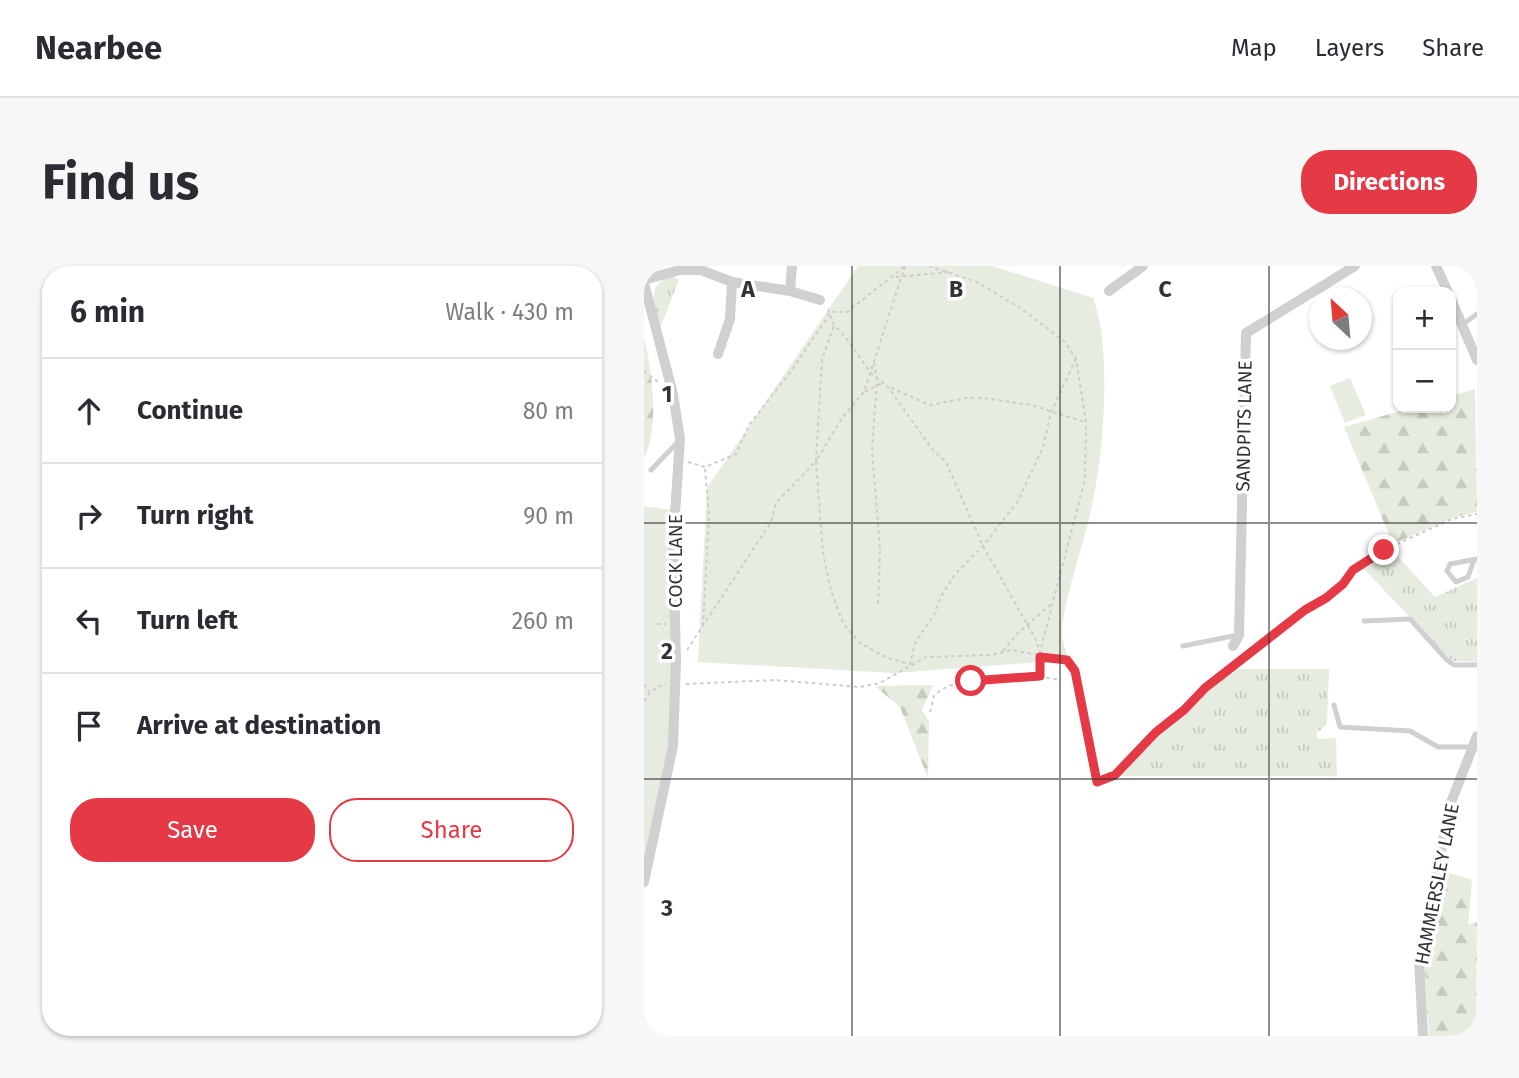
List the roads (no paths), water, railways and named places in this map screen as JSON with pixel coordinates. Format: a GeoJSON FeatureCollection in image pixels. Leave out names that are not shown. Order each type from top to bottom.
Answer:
{"type":"FeatureCollection","features":[{"type":"Feature","properties":{"kind":"street"},"geometry":{"type":"LineString","coordinates":[[790,291],[792,266]]}},
{"type":"Feature","properties":{"kind":"street"},"geometry":{"type":"LineString","coordinates":[[1109,291],[1143,266]]}},
{"type":"Feature","properties":{"kind":"street","name":"SANDPITS LANE"},"geometry":{"type":"LineString","coordinates":[[1233,646],[1239,635],[1246,333],[1355,266]]}},
{"type":"Feature","properties":{"kind":"street"},"geometry":{"type":"LineString","coordinates":[[1436,266],[1446,287]]}},
{"type":"Feature","properties":{"kind":"street"},"geometry":{"type":"LineString","coordinates":[[644,281],[680,270],[701,270],[732,282],[790,291],[820,300]]}},
{"type":"Feature","properties":{"kind":"street","name":"COCK LANE"},"geometry":{"type":"LineString","coordinates":[[644,281],[673,394],[680,439],[673,543],[676,661],[673,746],[644,882]]}},
{"type":"Feature","properties":{"kind":"street"},"geometry":{"type":"LineString","coordinates":[[718,354],[730,320],[732,282]]}},
{"type":"Feature","properties":{"kind":"street"},"geometry":{"type":"LineString","coordinates":[[1456,310],[1477,360]]}},
{"type":"Feature","properties":{"kind":"street","name":"HAMMERSLEY LANE"},"geometry":{"type":"LineString","coordinates":[[1423,1036],[1419,959],[1450,805],[1475,741]]}},
{"type":"Feature","properties":{"kind":"lane"},"geometry":{"type":"LineString","coordinates":[[1462,324],[1477,314]]}},
{"type":"Feature","properties":{"kind":"lane"},"geometry":{"type":"LineString","coordinates":[[651,470],[680,439]]}},
{"type":"Feature","properties":{"kind":"lane"},"geometry":{"type":"LineString","coordinates":[[1476,560],[1468,577],[1457,582],[1447,571],[1450,564],[1476,560]]}},
{"type":"Feature","properties":{"kind":"lane"},"geometry":{"type":"LineString","coordinates":[[1364,621],[1409,619],[1447,660],[1454,664],[1477,665]]}},
{"type":"Feature","properties":{"kind":"lane"},"geometry":{"type":"LineString","coordinates":[[1183,646],[1239,635]]}},
{"type":"Feature","properties":{"kind":"lane"},"geometry":{"type":"LineString","coordinates":[[1334,705],[1340,727],[1410,731],[1437,747],[1475,741]]}}]}
